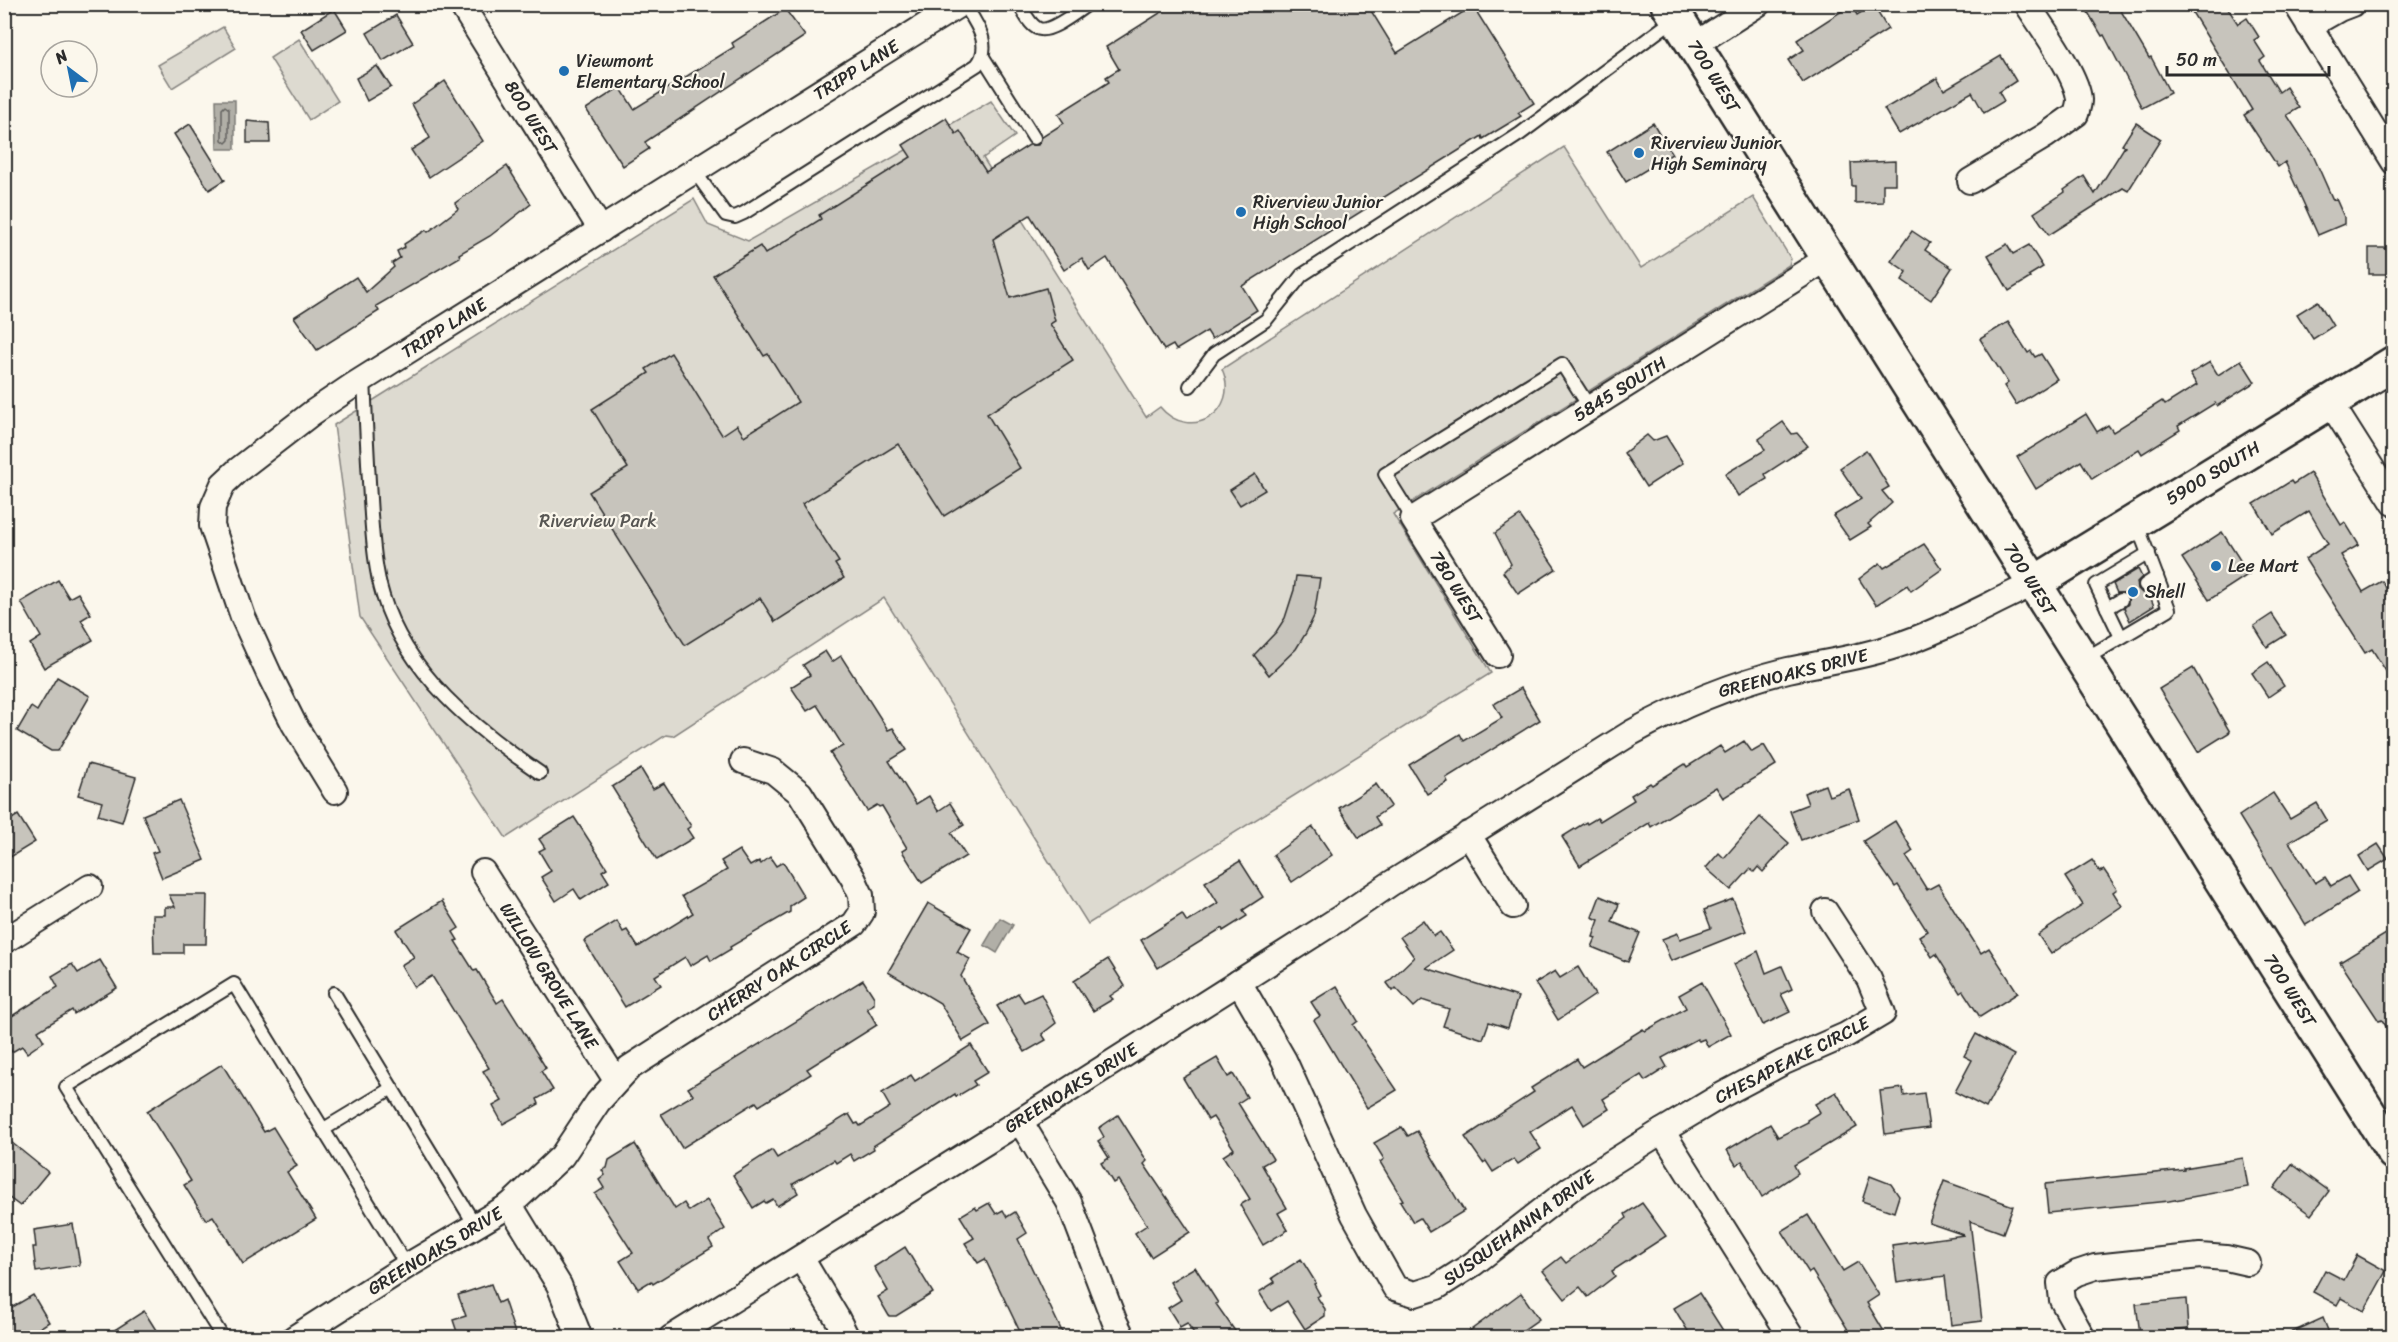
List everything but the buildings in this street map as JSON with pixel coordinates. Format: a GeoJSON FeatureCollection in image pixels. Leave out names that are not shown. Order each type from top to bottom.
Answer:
{"type":"FeatureCollection","features":[{"type":"Feature","properties":{"kind":"main road","name":"700 WEST"},"geometry":{"type":"LineString","coordinates":[[1672,11],[2394,1153]]}},
{"type":"Feature","properties":{"kind":"main road","name":"5900 SOUTH"},"geometry":{"type":"LineString","coordinates":[[2033,584],[2394,363]]}},
{"type":"Feature","properties":{"kind":"street","name":"800 WEST"},"geometry":{"type":"LineString","coordinates":[[461,4],[601,230]]}},
{"type":"Feature","properties":{"kind":"street","name":"TRIPP LANE"},"geometry":{"type":"LineString","coordinates":[[335,791],[294,724],[243,617],[212,526],[213,507],[223,484],[312,412],[364,378],[960,4]]}},
{"type":"Feature","properties":{"kind":"street"},"geometry":{"type":"LineString","coordinates":[[1694,45],[1758,4]]}},
{"type":"Feature","properties":{"kind":"street"},"geometry":{"type":"LineString","coordinates":[[1970,181],[2045,136],[2076,114],[2079,102],[2077,90],[2068,70],[2027,4]]}},
{"type":"Feature","properties":{"kind":"street"},"geometry":{"type":"LineString","coordinates":[[2296,4],[2394,162]]}},
{"type":"Feature","properties":{"kind":"street"},"geometry":{"type":"LineString","coordinates":[[2309,26],[2352,4]]}},
{"type":"Feature","properties":{"kind":"street","name":"5845 SOUTH"},"geometry":{"type":"LineString","coordinates":[[1413,519],[1828,258]]}},
{"type":"Feature","properties":{"kind":"street"},"geometry":{"type":"LineString","coordinates":[[2330,402],[2394,503]]}},
{"type":"Feature","properties":{"kind":"street","name":"780 WEST"},"geometry":{"type":"LineString","coordinates":[[1413,519],[1498,655]]}},
{"type":"Feature","properties":{"kind":"street","name":"GREENOAKS DRIVE"},"geometry":{"type":"LineString","coordinates":[[671,1338],[1020,1121],[1468,834],[1672,710],[1716,692],[1788,670],[1894,647],[1935,632],[2033,584]]}},
{"type":"Feature","properties":{"kind":"street","name":"CHERRY OAK CIRCLE"},"geometry":{"type":"LineString","coordinates":[[616,1080],[643,1058],[843,933],[854,924],[862,912],[861,895],[853,878],[800,793],[773,771],[743,760]]}},
{"type":"Feature","properties":{"kind":"street"},"geometry":{"type":"LineString","coordinates":[[1468,834],[1514,906]]}},
{"type":"Feature","properties":{"kind":"street","name":"WILLOW GROVE LANE"},"geometry":{"type":"LineString","coordinates":[[483,872],[616,1080]]}},
{"type":"Feature","properties":{"kind":"street"},"geometry":{"type":"LineString","coordinates":[[4,941],[90,887]]}},
{"type":"Feature","properties":{"kind":"street","name":"CHESAPEAKE CIRCLE"},"geometry":{"type":"LineString","coordinates":[[1662,1131],[1782,1062],[1846,1035],[1883,1013],[1869,979],[1825,911]]}},
{"type":"Feature","properties":{"kind":"street","name":"SUSQUEHANNA DRIVE"},"geometry":{"type":"LineString","coordinates":[[1239,982],[1284,1060],[1354,1215],[1395,1288],[1415,1293],[1437,1287],[1473,1264],[1570,1189],[1662,1131]]}},
{"type":"Feature","properties":{"kind":"street"},"geometry":{"type":"LineString","coordinates":[[510,1205],[561,1156],[616,1080]]}},
{"type":"Feature","properties":{"kind":"street"},"geometry":{"type":"LineString","coordinates":[[1020,1121],[1069,1202],[1123,1338]]}},
{"type":"Feature","properties":{"kind":"street"},"geometry":{"type":"LineString","coordinates":[[1662,1131],[1792,1338]]}},
{"type":"Feature","properties":{"kind":"street","name":"GREENOAKS DRIVE"},"geometry":{"type":"LineString","coordinates":[[294,1338],[407,1266],[510,1205],[558,1285],[580,1338]]}},
{"type":"Feature","properties":{"kind":"street"},"geometry":{"type":"LineString","coordinates":[[2083,1338],[2062,1300],[2060,1283],[2077,1273],[2095,1267],[2200,1256],[2248,1263]]}},
{"type":"Feature","properties":{"kind":"street"},"geometry":{"type":"LineString","coordinates":[[801,1258],[847,1338]]}},
{"type":"Feature","properties":{"kind":"lane"},"geometry":{"type":"LineString","coordinates":[[695,172],[726,215],[735,218],[977,65],[983,57],[986,44],[964,4]]}},
{"type":"Feature","properties":{"kind":"lane"},"geometry":{"type":"LineString","coordinates":[[1019,4],[1031,23],[1042,30],[1050,28],[1088,4]]}},
{"type":"Feature","properties":{"kind":"lane"},"geometry":{"type":"LineString","coordinates":[[1190,386],[1214,354],[1266,320],[1302,275],[1520,134],[1672,11]]}},
{"type":"Feature","properties":{"kind":"lane"},"geometry":{"type":"LineString","coordinates":[[983,57],[1034,138]]}},
{"type":"Feature","properties":{"kind":"lane"},"geometry":{"type":"LineString","coordinates":[[1413,519],[1384,474],[1562,364],[1590,408]]}},
{"type":"Feature","properties":{"kind":"lane"},"geometry":{"type":"LineString","coordinates":[[364,378],[374,546],[382,595],[396,631],[425,674],[462,712],[507,751],[540,773]]}},
{"type":"Feature","properties":{"kind":"lane"},"geometry":{"type":"LineString","coordinates":[[2082,660],[2169,609],[2136,520]]}},
{"type":"Feature","properties":{"kind":"lane"},"geometry":{"type":"LineString","coordinates":[[2121,637],[2096,585],[2149,553]]}},
{"type":"Feature","properties":{"kind":"lane"},"geometry":{"type":"LineString","coordinates":[[2145,585],[2157,577]]}},
{"type":"Feature","properties":{"kind":"lane"},"geometry":{"type":"LineString","coordinates":[[2107,608],[2121,600]]}},
{"type":"Feature","properties":{"kind":"lane"},"geometry":{"type":"LineString","coordinates":[[223,1338],[66,1087],[234,984],[407,1266]]}},
{"type":"Feature","properties":{"kind":"lane"},"geometry":{"type":"LineString","coordinates":[[334,993],[475,1225]]}},
{"type":"Feature","properties":{"kind":"lane"},"geometry":{"type":"LineString","coordinates":[[324,1129],[392,1088]]}},
{"type":"Feature","properties":{"kind":"green space"},"geometry":{"type":"Polygon","coordinates":[[[223,27],[236,48],[172,88],[158,65],[223,27]]]}},
{"type":"Feature","properties":{"kind":"green space"},"geometry":{"type":"Polygon","coordinates":[[[299,39],[338,101],[309,120],[270,58],[299,39]]]}},
{"type":"Feature","properties":{"kind":"green space","name":"Riverview Park"},"geometry":{"type":"Polygon","coordinates":[[[991,101],[1015,136],[983,158],[1146,417],[1160,407],[1172,417],[1185,422],[1198,422],[1209,418],[1219,409],[1225,398],[1226,384],[1222,369],[1564,147],[1641,268],[1753,197],[1791,259],[1789,265],[1393,514],[1491,673],[1088,924],[884,598],[673,736],[666,735],[506,838],[360,617],[334,425],[694,199],[708,225],[748,241],[991,101]]]}},
{"type":"Feature","properties":{"kind":"water"},"geometry":{"type":"Polygon","coordinates":[[[216,100],[235,100],[235,149],[217,149],[216,100]]]}},
{"type":"Feature","properties":{"kind":"water"},"geometry":{"type":"Polygon","coordinates":[[[1000,918],[1013,925],[997,953],[984,945],[1000,918]]]}},
{"type":"Feature","properties":{"kind":"place","name":"Viewmont Elementary School"},"geometry":{"type":"Point","coordinates":[564,71]}},
{"type":"Feature","properties":{"kind":"place","name":"Riverview Junior High Seminary"},"geometry":{"type":"Point","coordinates":[1639,153]}},
{"type":"Feature","properties":{"kind":"place","name":"Riverview Junior High School"},"geometry":{"type":"Point","coordinates":[1241,212]}},
{"type":"Feature","properties":{"kind":"place","name":"Lee Mart"},"geometry":{"type":"Point","coordinates":[2216,566]}},
{"type":"Feature","properties":{"kind":"place","name":"Shell"},"geometry":{"type":"Point","coordinates":[2133,592]}}]}
